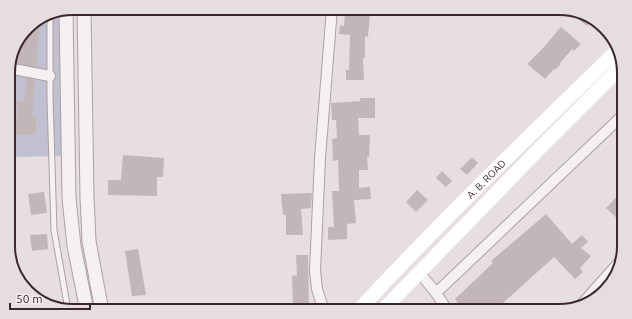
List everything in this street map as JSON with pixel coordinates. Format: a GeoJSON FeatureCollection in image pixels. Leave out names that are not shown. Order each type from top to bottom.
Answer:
{"type":"FeatureCollection","features":[{"type":"Feature","properties":{"kind":"main road","name":"A. B. ROAD"},"geometry":{"type":"LineString","coordinates":[[365,304],[528,137],[614,54]]}},
{"type":"Feature","properties":{"kind":"main road","name":"A. B. ROAD"},"geometry":{"type":"LineString","coordinates":[[389,304],[537,151],[617,72]]}},
{"type":"Feature","properties":{"kind":"street"},"geometry":{"type":"LineString","coordinates":[[84,15],[89,242],[101,304]]}},
{"type":"Feature","properties":{"kind":"street"},"geometry":{"type":"LineString","coordinates":[[322,304],[317,289],[314,271],[320,158],[331,15]]}},
{"type":"Feature","properties":{"kind":"street"},"geometry":{"type":"LineString","coordinates":[[66,16],[69,198],[74,246],[86,304]]}},
{"type":"Feature","properties":{"kind":"street"},"geometry":{"type":"LineString","coordinates":[[15,69],[50,76]]}},
{"type":"Feature","properties":{"kind":"street"},"geometry":{"type":"LineString","coordinates":[[436,293],[617,121]]}},
{"type":"Feature","properties":{"kind":"street"},"geometry":{"type":"LineString","coordinates":[[419,272],[443,304]]}},
{"type":"Feature","properties":{"kind":"street"},"geometry":{"type":"LineString","coordinates":[[591,294],[611,272]]}},
{"type":"Feature","properties":{"kind":"lane"},"geometry":{"type":"LineString","coordinates":[[50,20],[54,230],[67,304]]}},
{"type":"Feature","properties":{"kind":"shaded area"},"geometry":{"type":"Polygon","coordinates":[[[67,16],[69,156],[15,157],[15,69],[21,47],[35,29],[51,19],[67,16]]]}},
{"type":"Feature","properties":{"kind":"building"},"geometry":{"type":"Polygon","coordinates":[[[345,15],[370,15],[368,37],[365,36],[365,58],[363,58],[364,80],[346,80],[346,70],[349,70],[350,35],[339,34],[340,25],[344,26],[345,15]]]}},
{"type":"Feature","properties":{"kind":"building"},"geometry":{"type":"Polygon","coordinates":[[[580,19],[589,23],[587,26],[580,19]]]}},
{"type":"Feature","properties":{"kind":"building"},"geometry":{"type":"Polygon","coordinates":[[[39,26],[36,67],[16,63],[21,47],[27,38],[39,26]]]}},
{"type":"Feature","properties":{"kind":"building"},"geometry":{"type":"Polygon","coordinates":[[[561,27],[581,44],[574,51],[572,49],[560,63],[561,64],[545,79],[527,64],[561,27]]]}},
{"type":"Feature","properties":{"kind":"building"},"geometry":{"type":"Polygon","coordinates":[[[27,78],[35,80],[33,117],[36,117],[36,134],[15,135],[17,101],[24,101],[27,78]]]}},
{"type":"Feature","properties":{"kind":"building"},"geometry":{"type":"Polygon","coordinates":[[[360,98],[375,98],[375,118],[358,118],[359,135],[370,135],[369,157],[367,157],[368,170],[359,170],[359,188],[370,187],[371,199],[354,200],[356,223],[347,224],[347,239],[328,240],[328,227],[334,227],[332,191],[339,191],[338,160],[333,161],[332,139],[337,138],[336,120],[332,120],[331,103],[360,101],[360,98]]]}},
{"type":"Feature","properties":{"kind":"building"},"geometry":{"type":"Polygon","coordinates":[[[123,155],[164,158],[163,177],[157,177],[157,196],[108,195],[108,180],[121,180],[123,155]]]}},
{"type":"Feature","properties":{"kind":"building"},"geometry":{"type":"Polygon","coordinates":[[[472,157],[478,163],[467,175],[460,169],[472,157]]]}},
{"type":"Feature","properties":{"kind":"building"},"geometry":{"type":"Polygon","coordinates":[[[442,171],[452,181],[446,187],[436,178],[442,171]]]}},
{"type":"Feature","properties":{"kind":"building"},"geometry":{"type":"Polygon","coordinates":[[[417,190],[428,200],[416,212],[406,202],[417,190]]]}},
{"type":"Feature","properties":{"kind":"building"},"geometry":{"type":"Polygon","coordinates":[[[44,192],[47,213],[31,215],[28,194],[44,192]]]}},
{"type":"Feature","properties":{"kind":"building"},"geometry":{"type":"Polygon","coordinates":[[[312,193],[311,208],[301,209],[303,235],[286,235],[286,215],[283,215],[281,194],[312,193]]]}},
{"type":"Feature","properties":{"kind":"building"},"geometry":{"type":"Polygon","coordinates":[[[617,196],[617,218],[606,208],[617,196]]]}},
{"type":"Feature","properties":{"kind":"building"},"geometry":{"type":"Polygon","coordinates":[[[546,214],[572,244],[582,235],[588,242],[581,248],[591,256],[580,268],[583,272],[575,279],[554,257],[502,304],[459,304],[455,299],[493,263],[491,261],[546,214]]]}},
{"type":"Feature","properties":{"kind":"building"},"geometry":{"type":"Polygon","coordinates":[[[47,234],[48,249],[32,251],[30,235],[47,234]]]}},
{"type":"Feature","properties":{"kind":"building"},"geometry":{"type":"Polygon","coordinates":[[[138,249],[146,295],[132,296],[125,251],[138,249]]]}},
{"type":"Feature","properties":{"kind":"building"},"geometry":{"type":"Polygon","coordinates":[[[296,255],[308,255],[309,304],[293,304],[292,276],[297,275],[296,255]]]}}]}
